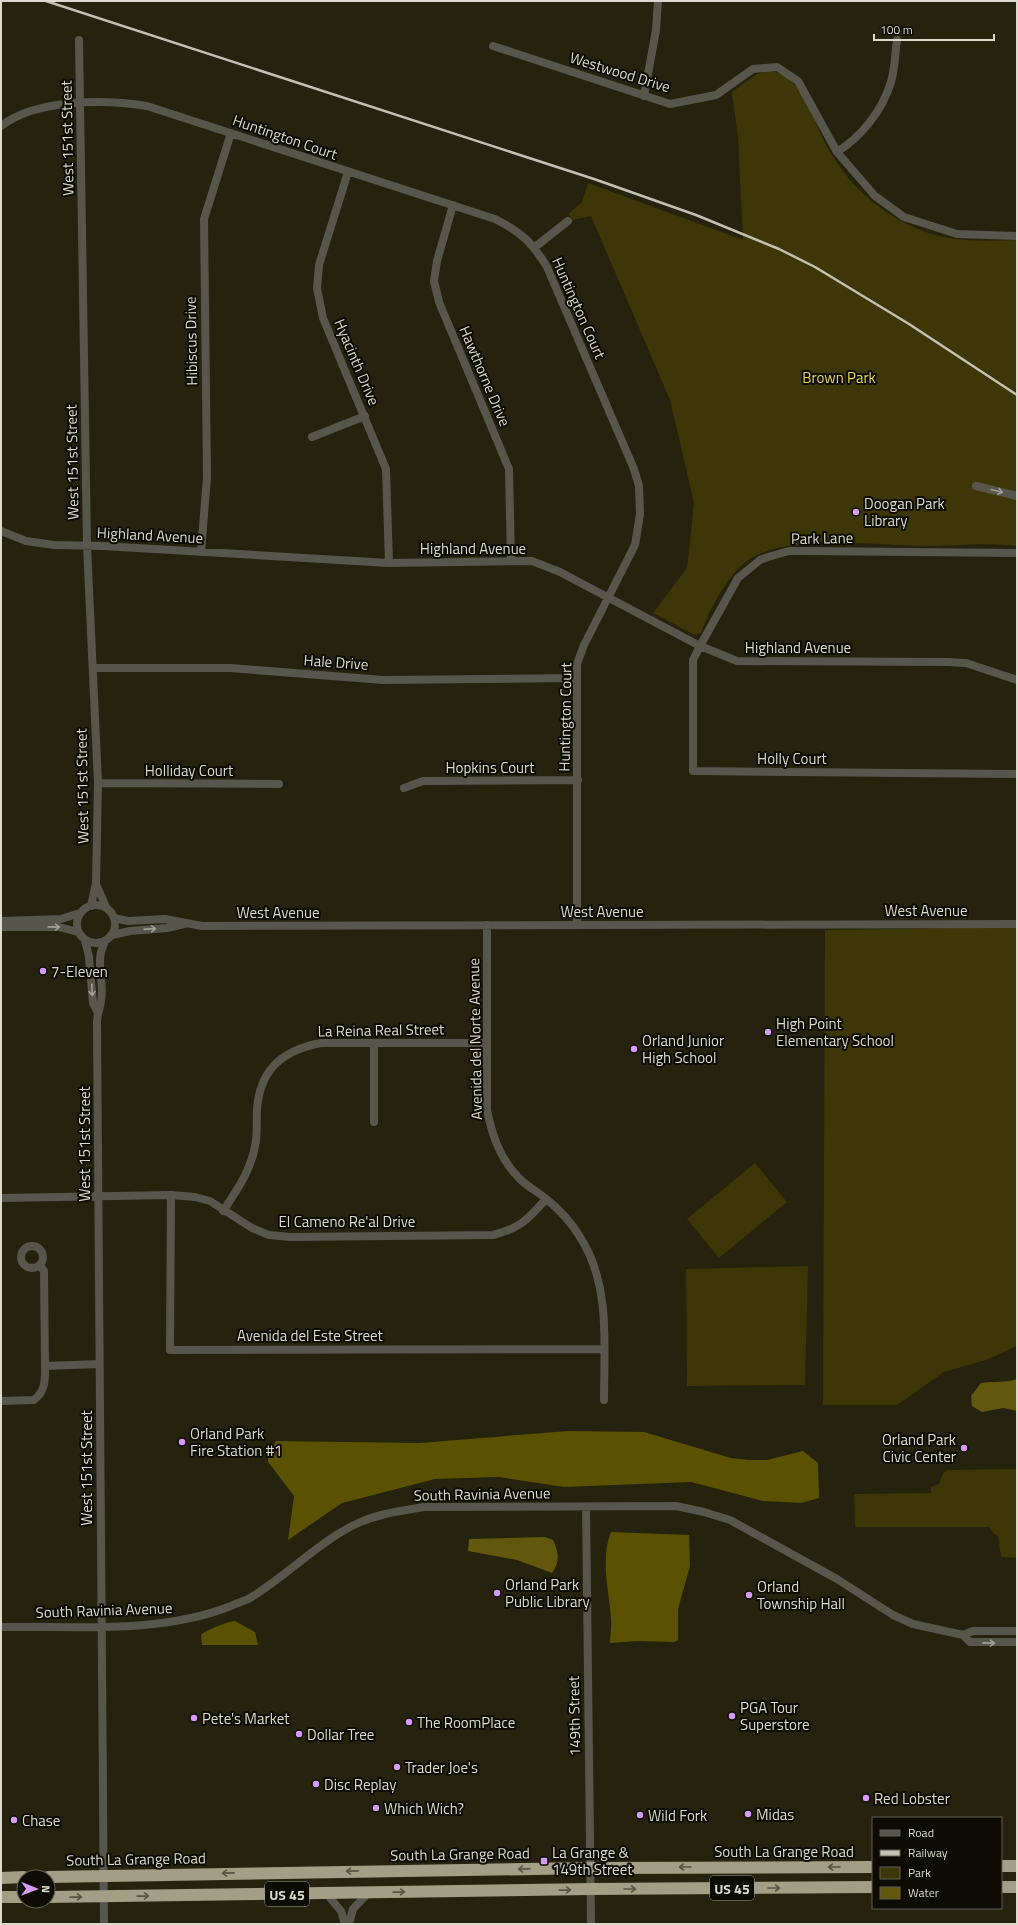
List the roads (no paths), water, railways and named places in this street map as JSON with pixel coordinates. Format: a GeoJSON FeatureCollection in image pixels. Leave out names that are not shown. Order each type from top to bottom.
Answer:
{"type":"FeatureCollection","features":[{"type":"Feature","properties":{"kind":"highway","name":"South La Grange Road"},"geometry":{"type":"LineString","coordinates":[[56,1877],[591,1868],[872,1866]]}},
{"type":"Feature","properties":{"kind":"highway"},"geometry":{"type":"LineString","coordinates":[[1002,1866],[1017,1866]]}},
{"type":"Feature","properties":{"kind":"highway"},"geometry":{"type":"LineString","coordinates":[[1,1878],[16,1877]]}},
{"type":"Feature","properties":{"kind":"highway","name":"US 45"},"geometry":{"type":"LineString","coordinates":[[56,1897],[591,1889],[872,1887]]}},
{"type":"Feature","properties":{"kind":"highway"},"geometry":{"type":"LineString","coordinates":[[1002,1887],[1017,1887]]}},
{"type":"Feature","properties":{"kind":"highway"},"geometry":{"type":"LineString","coordinates":[[1,1897],[16,1897]]}},
{"type":"Feature","properties":{"kind":"street"},"geometry":{"type":"LineString","coordinates":[[644,96],[656,30],[658,1]]}},
{"type":"Feature","properties":{"kind":"street","name":"West 151st Street"},"geometry":{"type":"LineString","coordinates":[[79,40],[87,546],[98,783],[96,883],[91,906]]}},
{"type":"Feature","properties":{"kind":"street"},"geometry":{"type":"LineString","coordinates":[[837,152],[858,136],[879,109],[891,82],[897,40]]}},
{"type":"Feature","properties":{"kind":"street","name":"Westwood Drive"},"geometry":{"type":"LineString","coordinates":[[493,46],[670,104],[716,95],[753,69],[777,67],[798,81],[837,152],[875,196],[904,218],[957,234],[1017,236]]}},
{"type":"Feature","properties":{"kind":"street","name":"Huntington Court"},"geometry":{"type":"LineString","coordinates":[[2,122],[24,112],[41,107],[80,103],[121,103],[147,106],[495,219],[514,228],[535,247],[547,268],[634,469],[639,486],[640,514],[635,545],[579,655],[577,678],[577,925]]}},
{"type":"Feature","properties":{"kind":"street","name":"Hibiscus Drive"},"geometry":{"type":"LineString","coordinates":[[201,552],[207,477],[204,219],[231,133]]}},
{"type":"Feature","properties":{"kind":"street","name":"Hyacinth Drive"},"geometry":{"type":"LineString","coordinates":[[348,172],[323,250],[319,265],[317,288],[323,318],[386,469],[389,563]]}},
{"type":"Feature","properties":{"kind":"street","name":"Hawthorne Drive"},"geometry":{"type":"LineString","coordinates":[[453,205],[437,261],[434,281],[439,302],[509,469],[511,561]]}},
{"type":"Feature","properties":{"kind":"street"},"geometry":{"type":"LineString","coordinates":[[535,247],[568,221]]}},
{"type":"Feature","properties":{"kind":"street"},"geometry":{"type":"LineString","coordinates":[[312,437],[365,416]]}},
{"type":"Feature","properties":{"kind":"street"},"geometry":{"type":"LineString","coordinates":[[976,486],[1017,496]]}},
{"type":"Feature","properties":{"kind":"street","name":"Highland Avenue"},"geometry":{"type":"LineString","coordinates":[[1,531],[26,541],[41,544],[389,563],[532,561],[546,565],[700,646],[737,661],[966,663],[1017,680]]}},
{"type":"Feature","properties":{"kind":"street","name":"Park Lane"},"geometry":{"type":"LineString","coordinates":[[700,646],[738,578],[760,560],[778,553],[805,551],[1017,553]]}},
{"type":"Feature","properties":{"kind":"street","name":"Holly Court"},"geometry":{"type":"LineString","coordinates":[[700,646],[693,660],[693,771],[1017,774]]}},
{"type":"Feature","properties":{"kind":"street","name":"Hale Drive"},"geometry":{"type":"LineString","coordinates":[[93,668],[230,668],[383,680],[577,678]]}},
{"type":"Feature","properties":{"kind":"street","name":"Hopkins Court"},"geometry":{"type":"LineString","coordinates":[[404,788],[423,781],[578,780]]}},
{"type":"Feature","properties":{"kind":"street","name":"Holliday Court"},"geometry":{"type":"LineString","coordinates":[[98,783],[279,784]]}},
{"type":"Feature","properties":{"kind":"street","name":"West 151st Street"},"geometry":{"type":"LineString","coordinates":[[96,883],[106,908]]}},
{"type":"Feature","properties":{"kind":"street"},"geometry":{"type":"LineString","coordinates":[[1,921],[60,919],[80,913],[91,906],[106,908],[114,918],[115,924],[112,935],[104,942],[95,944],[85,940],[78,932],[77,925],[80,913]]}},
{"type":"Feature","properties":{"kind":"street","name":"West Avenue"},"geometry":{"type":"LineString","coordinates":[[114,918],[128,921],[166,919],[202,926],[1017,924]]}},
{"type":"Feature","properties":{"kind":"street","name":"West Avenue"},"geometry":{"type":"LineString","coordinates":[[112,935],[130,931],[167,928],[187,923]]}},
{"type":"Feature","properties":{"kind":"street","name":"Avenida del Norte Avenue"},"geometry":{"type":"LineString","coordinates":[[487,925],[487,1110],[492,1131],[500,1152],[519,1178],[565,1216],[580,1236],[593,1261],[600,1286],[604,1316],[604,1400]]}},
{"type":"Feature","properties":{"kind":"street"},"geometry":{"type":"LineString","coordinates":[[1,927],[60,927],[78,932]]}},
{"type":"Feature","properties":{"kind":"street","name":"West 151st Street"},"geometry":{"type":"LineString","coordinates":[[85,940],[90,959],[92,1003],[97,1012]]}},
{"type":"Feature","properties":{"kind":"street","name":"West 151st Street"},"geometry":{"type":"LineString","coordinates":[[104,942],[100,955],[102,1002],[97,1012],[104,1924]]}},
{"type":"Feature","properties":{"kind":"street"},"geometry":{"type":"LineString","coordinates":[[374,1043],[374,1122]]}},
{"type":"Feature","properties":{"kind":"street","name":"La Reina Real Street"},"geometry":{"type":"LineString","coordinates":[[223,1211],[243,1180],[251,1162],[256,1144],[259,1092],[264,1077],[277,1061],[290,1052],[315,1044],[486,1043]]}},
{"type":"Feature","properties":{"kind":"street","name":"El Cameno Re'al Drive"},"geometry":{"type":"LineString","coordinates":[[1,1198],[98,1196],[195,1197],[210,1202],[252,1228],[269,1235],[290,1237],[492,1235],[509,1231],[524,1223],[546,1199]]}},
{"type":"Feature","properties":{"kind":"street","name":"Avenida del Este Street"},"geometry":{"type":"LineString","coordinates":[[171,1196],[170,1350],[604,1349]]}},
{"type":"Feature","properties":{"kind":"street"},"geometry":{"type":"LineString","coordinates":[[1,1401],[34,1400],[40,1395],[44,1387],[44,1271],[40,1265]]}},
{"type":"Feature","properties":{"kind":"street"},"geometry":{"type":"LineString","coordinates":[[45,1366],[99,1364]]}},
{"type":"Feature","properties":{"kind":"street","name":"South Ravinia Avenue"},"geometry":{"type":"LineString","coordinates":[[1,1626],[101,1626],[168,1623],[215,1612],[250,1598],[332,1537],[373,1517],[398,1511],[424,1507],[676,1506],[704,1512],[730,1520],[837,1579],[893,1615],[913,1624],[963,1635],[970,1642],[1017,1642]]}},
{"type":"Feature","properties":{"kind":"street","name":"149th Street"},"geometry":{"type":"LineString","coordinates":[[586,1507],[591,1924]]}},
{"type":"Feature","properties":{"kind":"street","name":"South Ravinia Avenue"},"geometry":{"type":"LineString","coordinates":[[963,1635],[973,1631],[1017,1631]]}},
{"type":"Feature","properties":{"kind":"street"},"geometry":{"type":"LineString","coordinates":[[349,1924],[353,1909],[369,1892]]}},
{"type":"Feature","properties":{"kind":"street"},"geometry":{"type":"LineString","coordinates":[[326,1893],[341,1910],[345,1924]]}},
{"type":"Feature","properties":{"kind":"water"},"geometry":{"type":"Polygon","coordinates":[[[1017,1379],[1017,1411],[1003,1408],[982,1412],[972,1406],[971,1396],[981,1383],[1017,1379]]]}},
{"type":"Feature","properties":{"kind":"water"},"geometry":{"type":"Polygon","coordinates":[[[545,1537],[553,1540],[558,1557],[552,1573],[517,1560],[468,1551],[469,1539],[545,1537]]]}},
{"type":"Feature","properties":{"kind":"railway"},"geometry":{"type":"LineString","coordinates":[[46,1],[594,179],[696,215],[779,249],[815,267],[909,324],[1017,395]]}},
{"type":"Feature","properties":{"kind":"place","name":"Doogan Park Library"},"geometry":{"type":"Point","coordinates":[856,512]}},
{"type":"Feature","properties":{"kind":"place","name":"7-Eleven"},"geometry":{"type":"Point","coordinates":[43,971]}},
{"type":"Feature","properties":{"kind":"place","name":"High Point Elementary School"},"geometry":{"type":"Point","coordinates":[768,1032]}},
{"type":"Feature","properties":{"kind":"place","name":"Orland Junior High School"},"geometry":{"type":"Point","coordinates":[634,1049]}},
{"type":"Feature","properties":{"kind":"place","name":"Orland Park Fire Station #1"},"geometry":{"type":"Point","coordinates":[182,1442]}},
{"type":"Feature","properties":{"kind":"place","name":"Orland Park Civic Center"},"geometry":{"type":"Point","coordinates":[964,1448]}},
{"type":"Feature","properties":{"kind":"place","name":"Orland Park Public Library"},"geometry":{"type":"Point","coordinates":[497,1593]}},
{"type":"Feature","properties":{"kind":"place","name":"Orland Township Hall"},"geometry":{"type":"Point","coordinates":[749,1595]}},
{"type":"Feature","properties":{"kind":"place","name":"PGA Tour Superstore"},"geometry":{"type":"Point","coordinates":[732,1716]}},
{"type":"Feature","properties":{"kind":"place","name":"Pete's Market"},"geometry":{"type":"Point","coordinates":[194,1718]}},
{"type":"Feature","properties":{"kind":"place","name":"The RoomPlace"},"geometry":{"type":"Point","coordinates":[409,1722]}},
{"type":"Feature","properties":{"kind":"place","name":"Dollar Tree"},"geometry":{"type":"Point","coordinates":[299,1734]}},
{"type":"Feature","properties":{"kind":"place","name":"Trader Joe's"},"geometry":{"type":"Point","coordinates":[397,1767]}},
{"type":"Feature","properties":{"kind":"place","name":"Disc Replay"},"geometry":{"type":"Point","coordinates":[316,1784]}},
{"type":"Feature","properties":{"kind":"place","name":"Red Lobster"},"geometry":{"type":"Point","coordinates":[866,1798]}},
{"type":"Feature","properties":{"kind":"place","name":"Which Wich?"},"geometry":{"type":"Point","coordinates":[376,1808]}},
{"type":"Feature","properties":{"kind":"place","name":"Midas"},"geometry":{"type":"Point","coordinates":[748,1814]}},
{"type":"Feature","properties":{"kind":"place","name":"Wild Fork"},"geometry":{"type":"Point","coordinates":[640,1815]}},
{"type":"Feature","properties":{"kind":"place","name":"Chase"},"geometry":{"type":"Point","coordinates":[14,1820]}},
{"type":"Feature","properties":{"kind":"place","name":"La Grange & 149th Street"},"geometry":{"type":"Point","coordinates":[544,1861]}},
{"type":"Feature","properties":{"kind":"park label","name":"Brown Park"},"geometry":{"type":"Point","coordinates":[839,377]}}]}
